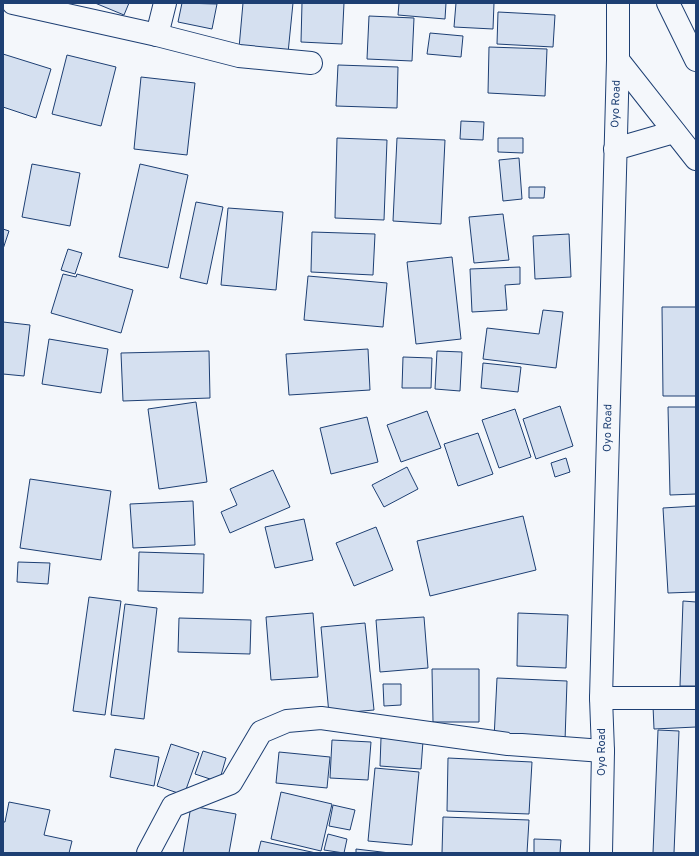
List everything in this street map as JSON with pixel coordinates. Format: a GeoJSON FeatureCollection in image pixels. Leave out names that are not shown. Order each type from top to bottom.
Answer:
{"type":"FeatureCollection","features":[{"type":"Feature","properties":{"kind":"main road"},"geometry":{"type":"LineString","coordinates":[[13,3],[158,35],[239,56],[311,63]]}},
{"type":"Feature","properties":{"kind":"main road"},"geometry":{"type":"LineString","coordinates":[[158,35],[165,3]]}},
{"type":"Feature","properties":{"kind":"main road","name":"Oyo Road"},"geometry":{"type":"LineString","coordinates":[[601,853],[603,751],[601,698],[618,60],[618,3]]}},
{"type":"Feature","properties":{"kind":"main road"},"geometry":{"type":"LineString","coordinates":[[668,3],[696,60]]}},
{"type":"Feature","properties":{"kind":"main road"},"geometry":{"type":"LineString","coordinates":[[618,60],[696,158]]}},
{"type":"Feature","properties":{"kind":"main road"},"geometry":{"type":"LineString","coordinates":[[615,150],[674,132]]}},
{"type":"Feature","properties":{"kind":"main road"},"geometry":{"type":"LineString","coordinates":[[601,698],[696,698]]}},
{"type":"Feature","properties":{"kind":"main road"},"geometry":{"type":"LineString","coordinates":[[148,853],[173,806],[231,783],[261,732],[287,720],[321,718],[508,744],[603,751]]}},
{"type":"Feature","properties":{"kind":"building"},"geometry":{"type":"Polygon","coordinates":[[[95,3],[129,3],[124,15],[95,3]]]}},
{"type":"Feature","properties":{"kind":"building"},"geometry":{"type":"Polygon","coordinates":[[[182,3],[217,4],[212,29],[178,22],[182,3]]]}},
{"type":"Feature","properties":{"kind":"building"},"geometry":{"type":"Polygon","coordinates":[[[243,3],[293,3],[288,53],[239,48],[243,3]]]}},
{"type":"Feature","properties":{"kind":"building"},"geometry":{"type":"Polygon","coordinates":[[[302,3],[344,3],[342,44],[301,42],[302,3]]]}},
{"type":"Feature","properties":{"kind":"building"},"geometry":{"type":"Polygon","coordinates":[[[399,3],[446,3],[445,19],[398,15],[399,3]]]}},
{"type":"Feature","properties":{"kind":"building"},"geometry":{"type":"Polygon","coordinates":[[[456,3],[494,3],[493,29],[454,27],[456,3]]]}},
{"type":"Feature","properties":{"kind":"building"},"geometry":{"type":"Polygon","coordinates":[[[498,12],[555,15],[553,47],[497,44],[498,12]]]}},
{"type":"Feature","properties":{"kind":"building"},"geometry":{"type":"Polygon","coordinates":[[[369,16],[414,18],[412,61],[367,59],[369,16]]]}},
{"type":"Feature","properties":{"kind":"building"},"geometry":{"type":"Polygon","coordinates":[[[430,33],[463,36],[461,57],[427,54],[430,33]]]}},
{"type":"Feature","properties":{"kind":"building"},"geometry":{"type":"Polygon","coordinates":[[[489,47],[547,49],[545,96],[488,93],[489,47]]]}},
{"type":"Feature","properties":{"kind":"building"},"geometry":{"type":"Polygon","coordinates":[[[3,54],[51,69],[36,118],[3,107],[3,54]]]}},
{"type":"Feature","properties":{"kind":"building"},"geometry":{"type":"Polygon","coordinates":[[[67,55],[116,67],[101,126],[52,114],[67,55]]]}},
{"type":"Feature","properties":{"kind":"building"},"geometry":{"type":"Polygon","coordinates":[[[338,65],[398,67],[397,108],[336,106],[338,65]]]}},
{"type":"Feature","properties":{"kind":"building"},"geometry":{"type":"Polygon","coordinates":[[[141,77],[195,83],[187,155],[134,149],[141,77]]]}},
{"type":"Feature","properties":{"kind":"building"},"geometry":{"type":"Polygon","coordinates":[[[461,121],[484,122],[483,140],[460,139],[461,121]]]}},
{"type":"Feature","properties":{"kind":"building"},"geometry":{"type":"Polygon","coordinates":[[[337,138],[387,140],[384,220],[335,218],[337,138]]]}},
{"type":"Feature","properties":{"kind":"building"},"geometry":{"type":"Polygon","coordinates":[[[397,138],[445,140],[441,224],[393,221],[397,138]]]}},
{"type":"Feature","properties":{"kind":"building"},"geometry":{"type":"Polygon","coordinates":[[[498,138],[523,138],[523,153],[498,152],[498,138]]]}},
{"type":"Feature","properties":{"kind":"building"},"geometry":{"type":"Polygon","coordinates":[[[519,158],[522,199],[503,201],[499,160],[519,158]]]}},
{"type":"Feature","properties":{"kind":"building"},"geometry":{"type":"Polygon","coordinates":[[[32,164],[80,173],[70,226],[22,217],[32,164]]]}},
{"type":"Feature","properties":{"kind":"building"},"geometry":{"type":"Polygon","coordinates":[[[140,164],[188,175],[168,268],[119,257],[140,164]]]}},
{"type":"Feature","properties":{"kind":"building"},"geometry":{"type":"Polygon","coordinates":[[[529,187],[545,187],[544,198],[529,198],[529,187]]]}},
{"type":"Feature","properties":{"kind":"building"},"geometry":{"type":"Polygon","coordinates":[[[196,202],[223,207],[207,284],[180,278],[196,202]]]}},
{"type":"Feature","properties":{"kind":"building"},"geometry":{"type":"Polygon","coordinates":[[[228,208],[283,212],[276,290],[221,285],[228,208]]]}},
{"type":"Feature","properties":{"kind":"building"},"geometry":{"type":"Polygon","coordinates":[[[503,214],[509,260],[474,263],[469,217],[503,214]]]}},
{"type":"Feature","properties":{"kind":"building"},"geometry":{"type":"Polygon","coordinates":[[[3,229],[9,231],[3,249],[3,229]]]}},
{"type":"Feature","properties":{"kind":"building"},"geometry":{"type":"Polygon","coordinates":[[[312,232],[375,234],[373,275],[311,272],[312,232]]]}},
{"type":"Feature","properties":{"kind":"building"},"geometry":{"type":"Polygon","coordinates":[[[569,234],[571,277],[535,279],[533,236],[569,234]]]}},
{"type":"Feature","properties":{"kind":"building"},"geometry":{"type":"Polygon","coordinates":[[[68,249],[82,253],[75,274],[61,270],[68,249]]]}},
{"type":"Feature","properties":{"kind":"building"},"geometry":{"type":"Polygon","coordinates":[[[452,257],[461,339],[416,344],[407,262],[452,257]]]}},
{"type":"Feature","properties":{"kind":"building"},"geometry":{"type":"Polygon","coordinates":[[[520,267],[520,284],[505,285],[507,310],[472,312],[470,269],[520,267]]]}},
{"type":"Feature","properties":{"kind":"building"},"geometry":{"type":"Polygon","coordinates":[[[63,274],[76,277],[77,274],[133,290],[121,333],[51,313],[63,274]]]}},
{"type":"Feature","properties":{"kind":"building"},"geometry":{"type":"Polygon","coordinates":[[[308,276],[387,283],[383,327],[304,320],[308,276]]]}},
{"type":"Feature","properties":{"kind":"building"},"geometry":{"type":"Polygon","coordinates":[[[662,307],[696,307],[696,396],[663,396],[662,307]]]}},
{"type":"Feature","properties":{"kind":"building"},"geometry":{"type":"Polygon","coordinates":[[[543,310],[563,312],[556,368],[483,359],[487,328],[539,334],[543,310]]]}},
{"type":"Feature","properties":{"kind":"building"},"geometry":{"type":"Polygon","coordinates":[[[3,322],[30,325],[24,376],[3,374],[3,322]]]}},
{"type":"Feature","properties":{"kind":"building"},"geometry":{"type":"Polygon","coordinates":[[[49,339],[108,349],[101,393],[42,384],[49,339]]]}},
{"type":"Feature","properties":{"kind":"building"},"geometry":{"type":"Polygon","coordinates":[[[368,349],[370,390],[289,395],[286,354],[368,349]]]}},
{"type":"Feature","properties":{"kind":"building"},"geometry":{"type":"Polygon","coordinates":[[[209,351],[210,398],[123,401],[121,353],[209,351]]]}},
{"type":"Feature","properties":{"kind":"building"},"geometry":{"type":"Polygon","coordinates":[[[437,351],[462,352],[460,391],[435,389],[437,351]]]}},
{"type":"Feature","properties":{"kind":"building"},"geometry":{"type":"Polygon","coordinates":[[[403,357],[432,358],[431,388],[402,388],[403,357]]]}},
{"type":"Feature","properties":{"kind":"building"},"geometry":{"type":"Polygon","coordinates":[[[483,363],[521,367],[518,392],[481,388],[483,363]]]}},
{"type":"Feature","properties":{"kind":"building"},"geometry":{"type":"Polygon","coordinates":[[[196,402],[207,482],[159,489],[148,409],[196,402]]]}},
{"type":"Feature","properties":{"kind":"building"},"geometry":{"type":"Polygon","coordinates":[[[560,406],[573,446],[536,459],[523,419],[560,406]]]}},
{"type":"Feature","properties":{"kind":"building"},"geometry":{"type":"Polygon","coordinates":[[[668,407],[696,407],[696,494],[670,495],[668,407]]]}},
{"type":"Feature","properties":{"kind":"building"},"geometry":{"type":"Polygon","coordinates":[[[515,409],[531,457],[499,468],[482,420],[515,409]]]}},
{"type":"Feature","properties":{"kind":"building"},"geometry":{"type":"Polygon","coordinates":[[[427,411],[441,448],[401,462],[387,425],[427,411]]]}},
{"type":"Feature","properties":{"kind":"building"},"geometry":{"type":"Polygon","coordinates":[[[367,417],[378,462],[331,474],[320,428],[367,417]]]}},
{"type":"Feature","properties":{"kind":"building"},"geometry":{"type":"Polygon","coordinates":[[[478,433],[493,474],[458,486],[444,444],[478,433]]]}},
{"type":"Feature","properties":{"kind":"building"},"geometry":{"type":"Polygon","coordinates":[[[566,458],[570,472],[555,477],[551,463],[566,458]]]}},
{"type":"Feature","properties":{"kind":"building"},"geometry":{"type":"Polygon","coordinates":[[[407,467],[418,489],[384,507],[372,485],[407,467]]]}},
{"type":"Feature","properties":{"kind":"building"},"geometry":{"type":"Polygon","coordinates":[[[273,470],[290,507],[230,533],[221,512],[237,505],[230,489],[273,470]]]}},
{"type":"Feature","properties":{"kind":"building"},"geometry":{"type":"Polygon","coordinates":[[[30,479],[111,491],[101,560],[20,548],[30,479]]]}},
{"type":"Feature","properties":{"kind":"building"},"geometry":{"type":"Polygon","coordinates":[[[193,501],[195,545],[133,548],[130,504],[193,501]]]}},
{"type":"Feature","properties":{"kind":"building"},"geometry":{"type":"Polygon","coordinates":[[[696,506],[696,592],[668,593],[663,508],[696,506]]]}},
{"type":"Feature","properties":{"kind":"building"},"geometry":{"type":"Polygon","coordinates":[[[523,516],[536,570],[430,596],[417,541],[523,516]]]}},
{"type":"Feature","properties":{"kind":"building"},"geometry":{"type":"Polygon","coordinates":[[[304,519],[313,560],[275,568],[265,527],[304,519]]]}},
{"type":"Feature","properties":{"kind":"building"},"geometry":{"type":"Polygon","coordinates":[[[376,527],[393,570],[354,586],[336,543],[376,527]]]}},
{"type":"Feature","properties":{"kind":"building"},"geometry":{"type":"Polygon","coordinates":[[[139,552],[204,554],[203,593],[138,591],[139,552]]]}},
{"type":"Feature","properties":{"kind":"building"},"geometry":{"type":"Polygon","coordinates":[[[18,562],[50,563],[48,584],[17,582],[18,562]]]}},
{"type":"Feature","properties":{"kind":"building"},"geometry":{"type":"Polygon","coordinates":[[[89,597],[121,601],[105,715],[73,711],[89,597]]]}},
{"type":"Feature","properties":{"kind":"building"},"geometry":{"type":"Polygon","coordinates":[[[683,601],[696,602],[696,686],[680,686],[683,601]]]}},
{"type":"Feature","properties":{"kind":"building"},"geometry":{"type":"Polygon","coordinates":[[[125,604],[157,608],[144,719],[111,715],[125,604]]]}},
{"type":"Feature","properties":{"kind":"building"},"geometry":{"type":"Polygon","coordinates":[[[313,613],[318,677],[271,680],[266,617],[313,613]]]}},
{"type":"Feature","properties":{"kind":"building"},"geometry":{"type":"Polygon","coordinates":[[[518,613],[568,615],[566,668],[517,666],[518,613]]]}},
{"type":"Feature","properties":{"kind":"building"},"geometry":{"type":"Polygon","coordinates":[[[424,617],[428,668],[380,672],[376,620],[424,617]]]}},
{"type":"Feature","properties":{"kind":"building"},"geometry":{"type":"Polygon","coordinates":[[[179,618],[251,620],[250,654],[178,652],[179,618]]]}},
{"type":"Feature","properties":{"kind":"building"},"geometry":{"type":"Polygon","coordinates":[[[365,623],[374,710],[329,714],[321,627],[365,623]]]}},
{"type":"Feature","properties":{"kind":"building"},"geometry":{"type":"Polygon","coordinates":[[[432,669],[479,669],[479,722],[433,722],[432,669]]]}},
{"type":"Feature","properties":{"kind":"building"},"geometry":{"type":"Polygon","coordinates":[[[497,678],[567,681],[565,741],[494,739],[497,678]]]}},
{"type":"Feature","properties":{"kind":"building"},"geometry":{"type":"Polygon","coordinates":[[[383,684],[401,684],[401,705],[384,706],[383,684]]]}},
{"type":"Feature","properties":{"kind":"building"},"geometry":{"type":"Polygon","coordinates":[[[696,705],[696,727],[654,729],[653,706],[696,705]]]}},
{"type":"Feature","properties":{"kind":"building"},"geometry":{"type":"Polygon","coordinates":[[[658,730],[679,731],[674,853],[653,853],[658,730]]]}},
{"type":"Feature","properties":{"kind":"building"},"geometry":{"type":"Polygon","coordinates":[[[381,738],[423,741],[421,769],[380,766],[381,738]]]}},
{"type":"Feature","properties":{"kind":"building"},"geometry":{"type":"Polygon","coordinates":[[[332,740],[371,742],[368,780],[330,778],[332,740]]]}},
{"type":"Feature","properties":{"kind":"building"},"geometry":{"type":"Polygon","coordinates":[[[171,744],[199,753],[184,795],[157,786],[171,744]]]}},
{"type":"Feature","properties":{"kind":"building"},"geometry":{"type":"Polygon","coordinates":[[[115,749],[159,757],[154,786],[110,777],[115,749]]]}},
{"type":"Feature","properties":{"kind":"building"},"geometry":{"type":"Polygon","coordinates":[[[203,751],[226,758],[219,782],[195,774],[203,751]]]}},
{"type":"Feature","properties":{"kind":"building"},"geometry":{"type":"Polygon","coordinates":[[[279,752],[330,757],[327,788],[276,783],[279,752]]]}},
{"type":"Feature","properties":{"kind":"building"},"geometry":{"type":"Polygon","coordinates":[[[448,758],[532,762],[529,814],[447,811],[448,758]]]}},
{"type":"Feature","properties":{"kind":"building"},"geometry":{"type":"Polygon","coordinates":[[[375,768],[419,772],[412,845],[368,841],[375,768]]]}},
{"type":"Feature","properties":{"kind":"building"},"geometry":{"type":"Polygon","coordinates":[[[281,792],[332,804],[321,851],[271,839],[281,792]]]}},
{"type":"Feature","properties":{"kind":"building"},"geometry":{"type":"Polygon","coordinates":[[[9,802],[50,810],[44,835],[72,841],[69,853],[3,853],[3,822],[5,822],[9,802]]]}},
{"type":"Feature","properties":{"kind":"building"},"geometry":{"type":"Polygon","coordinates":[[[333,805],[355,810],[350,830],[329,826],[333,805]]]}},
{"type":"Feature","properties":{"kind":"building"},"geometry":{"type":"Polygon","coordinates":[[[191,806],[236,814],[229,853],[183,853],[191,806]]]}},
{"type":"Feature","properties":{"kind":"building"},"geometry":{"type":"Polygon","coordinates":[[[443,817],[529,820],[527,853],[442,853],[443,817]]]}},
{"type":"Feature","properties":{"kind":"building"},"geometry":{"type":"Polygon","coordinates":[[[328,834],[347,839],[344,853],[324,850],[328,834]]]}},
{"type":"Feature","properties":{"kind":"building"},"geometry":{"type":"Polygon","coordinates":[[[534,839],[561,840],[560,853],[534,853],[534,839]]]}},
{"type":"Feature","properties":{"kind":"building"},"geometry":{"type":"Polygon","coordinates":[[[261,841],[316,853],[258,853],[261,841]]]}},
{"type":"Feature","properties":{"kind":"building"},"geometry":{"type":"Polygon","coordinates":[[[356,849],[390,853],[356,853],[356,849]]]}}]}
